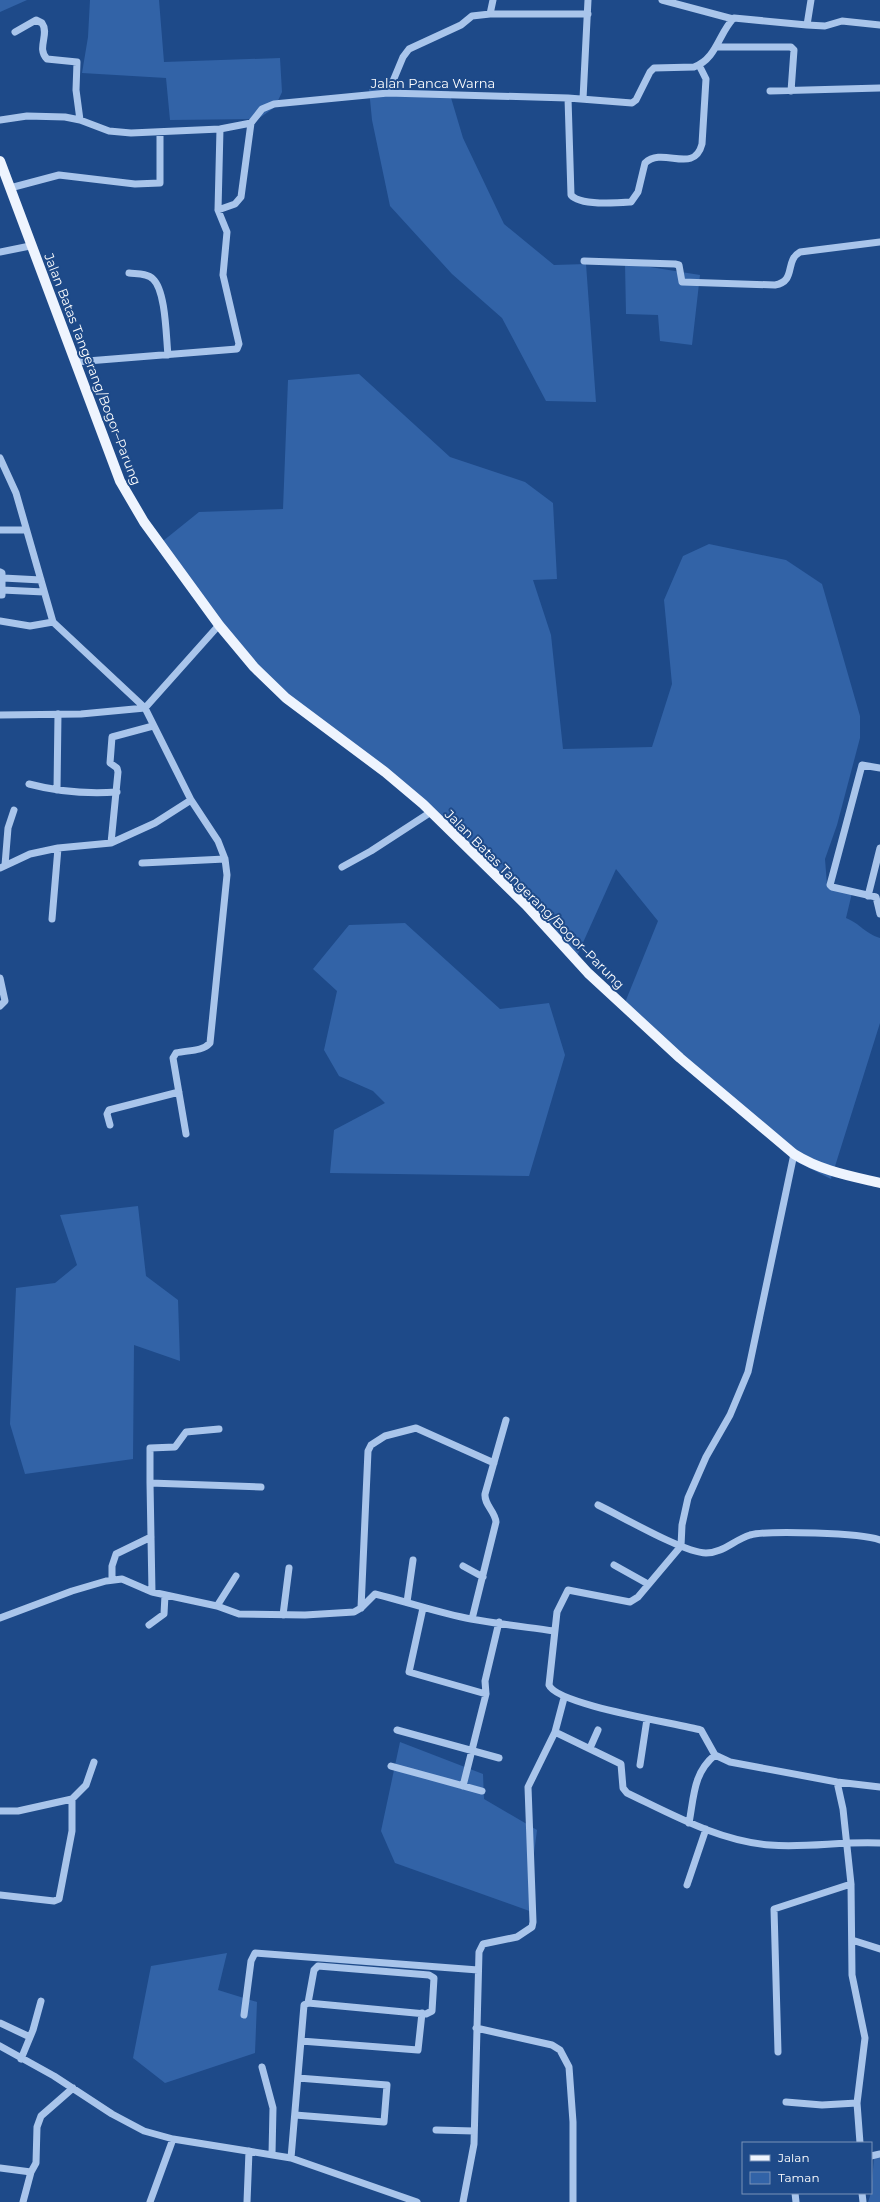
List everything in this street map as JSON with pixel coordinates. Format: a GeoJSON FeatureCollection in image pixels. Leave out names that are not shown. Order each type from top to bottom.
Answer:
{"type":"FeatureCollection","features":[{"type":"Feature","properties":{"kind":"main road","name":"Jalan Batas Tangerang/Bogor–Parung"},"geometry":{"type":"LineString","coordinates":[[0,161],[30,246],[120,481],[144,522],[219,625],[254,667],[286,698],[385,772],[431,812],[526,905],[588,973],[680,1058],[794,1154],[807,1162],[829,1171],[880,1183]]}},
{"type":"Feature","properties":{"kind":"street"},"geometry":{"type":"LineString","coordinates":[[490,14],[493,0]]}},
{"type":"Feature","properties":{"kind":"street"},"geometry":{"type":"LineString","coordinates":[[583,99],[588,0]]}},
{"type":"Feature","properties":{"kind":"street"},"geometry":{"type":"LineString","coordinates":[[662,0],[733,19],[807,26],[824,26],[842,21],[880,25]]}},
{"type":"Feature","properties":{"kind":"street"},"geometry":{"type":"LineString","coordinates":[[807,26],[811,0]]}},
{"type":"Feature","properties":{"kind":"street"},"geometry":{"type":"LineString","coordinates":[[388,93],[404,55],[411,47],[461,25],[472,16],[490,14],[588,14]]}},
{"type":"Feature","properties":{"kind":"street"},"geometry":{"type":"LineString","coordinates":[[568,98],[571,195],[576,199],[592,202],[631,202],[638,192],[645,164],[649,160],[655,158],[694,158],[700,154],[706,79],[699,65],[716,47],[733,19]]}},
{"type":"Feature","properties":{"kind":"street"},"geometry":{"type":"LineString","coordinates":[[15,32],[36,20],[42,23],[45,29],[42,44],[44,56],[47,59],[77,62],[76,90],[80,120]]}},
{"type":"Feature","properties":{"kind":"street"},"geometry":{"type":"LineString","coordinates":[[716,47],[791,47],[794,50],[791,91]]}},
{"type":"Feature","properties":{"kind":"street","name":"Jalan Panca Warna"},"geometry":{"type":"LineString","coordinates":[[251,123],[262,109],[274,104],[388,93],[568,98],[632,103],[636,100],[650,72],[654,68],[694,67],[699,65]]}},
{"type":"Feature","properties":{"kind":"street"},"geometry":{"type":"LineString","coordinates":[[770,92],[880,88]]}},
{"type":"Feature","properties":{"kind":"street"},"geometry":{"type":"LineString","coordinates":[[0,120],[34,116],[80,120],[119,132],[160,132],[220,129],[251,123],[241,197],[234,204],[218,210]]}},
{"type":"Feature","properties":{"kind":"street"},"geometry":{"type":"LineString","coordinates":[[75,362],[233,351],[239,347],[223,275],[227,232],[218,210],[220,129]]}},
{"type":"Feature","properties":{"kind":"street"},"geometry":{"type":"LineString","coordinates":[[10,188],[59,175],[135,184],[160,183],[160,132]]}},
{"type":"Feature","properties":{"kind":"street"},"geometry":{"type":"LineString","coordinates":[[584,260],[675,264],[679,265],[682,282],[775,285],[781,284],[788,279],[793,259],[800,252],[880,242]]}},
{"type":"Feature","properties":{"kind":"street"},"geometry":{"type":"LineString","coordinates":[[0,252],[30,246]]}},
{"type":"Feature","properties":{"kind":"street"},"geometry":{"type":"LineString","coordinates":[[129,273],[148,276],[156,283],[164,310],[168,355]]}},
{"type":"Feature","properties":{"kind":"street"},"geometry":{"type":"LineString","coordinates":[[0,458],[16,493],[53,622],[145,708],[191,800],[218,841],[225,859],[227,875],[210,1043],[206,1047],[174,1054],[186,1134]]}},
{"type":"Feature","properties":{"kind":"street"},"geometry":{"type":"LineString","coordinates":[[0,530],[26,530]]}},
{"type":"Feature","properties":{"kind":"street"},"geometry":{"type":"LineString","coordinates":[[41,580],[1,575],[1,592],[44,592]]}},
{"type":"Feature","properties":{"kind":"street"},"geometry":{"type":"LineString","coordinates":[[0,622],[30,626],[53,622]]}},
{"type":"Feature","properties":{"kind":"street"},"geometry":{"type":"LineString","coordinates":[[0,718],[113,712],[145,708],[219,625]]}},
{"type":"Feature","properties":{"kind":"street"},"geometry":{"type":"LineString","coordinates":[[57,790],[58,714]]}},
{"type":"Feature","properties":{"kind":"street"},"geometry":{"type":"LineString","coordinates":[[111,843],[118,770],[110,763],[112,737],[153,726]]}},
{"type":"Feature","properties":{"kind":"street"},"geometry":{"type":"LineString","coordinates":[[880,768],[862,765],[830,884],[832,887],[868,896],[878,896],[880,914]]}},
{"type":"Feature","properties":{"kind":"street"},"geometry":{"type":"LineString","coordinates":[[29,784],[85,794],[117,792]]}},
{"type":"Feature","properties":{"kind":"street"},"geometry":{"type":"LineString","coordinates":[[3,866],[30,854],[58,848],[111,843],[155,823],[191,800]]}},
{"type":"Feature","properties":{"kind":"street"},"geometry":{"type":"LineString","coordinates":[[3,866],[8,828],[14,810]]}},
{"type":"Feature","properties":{"kind":"street"},"geometry":{"type":"LineString","coordinates":[[342,867],[371,851],[431,812]]}},
{"type":"Feature","properties":{"kind":"street"},"geometry":{"type":"LineString","coordinates":[[52,919],[58,848]]}},
{"type":"Feature","properties":{"kind":"street"},"geometry":{"type":"LineString","coordinates":[[868,896],[880,848]]}},
{"type":"Feature","properties":{"kind":"street"},"geometry":{"type":"LineString","coordinates":[[142,863],[225,859]]}},
{"type":"Feature","properties":{"kind":"street"},"geometry":{"type":"LineString","coordinates":[[0,978],[5,1003],[0,1006]]}},
{"type":"Feature","properties":{"kind":"street"},"geometry":{"type":"LineString","coordinates":[[110,1125],[107,1114],[109,1110],[179,1092]]}},
{"type":"Feature","properties":{"kind":"street"},"geometry":{"type":"LineString","coordinates":[[794,1154],[748,1372],[730,1415],[706,1457],[688,1498],[682,1525],[681,1546],[638,1597],[630,1602],[568,1590],[556,1612],[550,1685],[551,1690],[564,1698],[647,1719],[701,1730],[716,1755],[730,1762],[837,1782],[880,1787]]}},
{"type":"Feature","properties":{"kind":"street"},"geometry":{"type":"LineString","coordinates":[[472,1619],[496,1522],[496,1516],[485,1498],[506,1420]]}},
{"type":"Feature","properties":{"kind":"street"},"geometry":{"type":"LineString","coordinates":[[361,1608],[368,1451],[371,1445],[394,1432],[416,1428],[494,1463]]}},
{"type":"Feature","properties":{"kind":"street"},"geometry":{"type":"LineString","coordinates":[[152,1592],[150,1448],[175,1447],[186,1432],[219,1429]]}},
{"type":"Feature","properties":{"kind":"street"},"geometry":{"type":"LineString","coordinates":[[150,1483],[261,1487]]}},
{"type":"Feature","properties":{"kind":"street"},"geometry":{"type":"LineString","coordinates":[[598,1505],[694,1551],[715,1552],[750,1535],[780,1533],[849,1536],[880,1540]]}},
{"type":"Feature","properties":{"kind":"street"},"geometry":{"type":"LineString","coordinates":[[112,1580],[112,1566],[116,1554],[151,1537]]}},
{"type":"Feature","properties":{"kind":"street"},"geometry":{"type":"LineString","coordinates":[[407,1602],[413,1560]]}},
{"type":"Feature","properties":{"kind":"street"},"geometry":{"type":"LineString","coordinates":[[614,1565],[648,1584]]}},
{"type":"Feature","properties":{"kind":"street"},"geometry":{"type":"LineString","coordinates":[[463,1566],[483,1577]]}},
{"type":"Feature","properties":{"kind":"street"},"geometry":{"type":"LineString","coordinates":[[283,1615],[289,1568]]}},
{"type":"Feature","properties":{"kind":"street"},"geometry":{"type":"LineString","coordinates":[[217,1606],[236,1576]]}},
{"type":"Feature","properties":{"kind":"street"},"geometry":{"type":"LineString","coordinates":[[0,1618],[72,1590],[112,1580],[128,1580],[152,1592],[217,1606],[239,1614],[283,1615],[346,1613],[361,1608],[375,1594],[407,1602],[423,1608],[472,1619],[554,1631]]}},
{"type":"Feature","properties":{"kind":"street"},"geometry":{"type":"LineString","coordinates":[[149,1625],[164,1614],[165,1595]]}},
{"type":"Feature","properties":{"kind":"street"},"geometry":{"type":"LineString","coordinates":[[423,1608],[409,1672],[486,1694]]}},
{"type":"Feature","properties":{"kind":"street"},"geometry":{"type":"LineString","coordinates":[[463,1786],[486,1694],[485,1681],[498,1622]]}},
{"type":"Feature","properties":{"kind":"street"},"geometry":{"type":"LineString","coordinates":[[463,2202],[474,2131],[479,1952],[483,1944],[517,1937],[532,1927],[528,1787],[555,1732],[564,1698]]}},
{"type":"Feature","properties":{"kind":"street"},"geometry":{"type":"LineString","coordinates":[[640,1765],[647,1719]]}},
{"type":"Feature","properties":{"kind":"street"},"geometry":{"type":"LineString","coordinates":[[397,1730],[499,1758]]}},
{"type":"Feature","properties":{"kind":"street"},"geometry":{"type":"LineString","coordinates":[[590,1748],[598,1730]]}},
{"type":"Feature","properties":{"kind":"street"},"geometry":{"type":"LineString","coordinates":[[555,1732],[622,1765],[623,1788],[625,1792],[689,1823],[706,1829],[747,1842],[770,1845],[880,1843]]}},
{"type":"Feature","properties":{"kind":"street"},"geometry":{"type":"LineString","coordinates":[[689,1823],[696,1784],[701,1770],[716,1755]]}},
{"type":"Feature","properties":{"kind":"street"},"geometry":{"type":"LineString","coordinates":[[0,1811],[18,1811],[72,1799],[86,1785],[94,1762]]}},
{"type":"Feature","properties":{"kind":"street"},"geometry":{"type":"LineString","coordinates":[[391,1766],[482,1790]]}},
{"type":"Feature","properties":{"kind":"street"},"geometry":{"type":"LineString","coordinates":[[837,1782],[842,1802],[847,1844],[854,1988],[865,2038],[857,2103],[860,2142]]}},
{"type":"Feature","properties":{"kind":"street"},"geometry":{"type":"LineString","coordinates":[[0,1895],[54,1901],[59,1899],[72,1831],[72,1799]]}},
{"type":"Feature","properties":{"kind":"street"},"geometry":{"type":"LineString","coordinates":[[687,1885],[706,1829]]}},
{"type":"Feature","properties":{"kind":"street"},"geometry":{"type":"LineString","coordinates":[[778,2052],[774,1909],[850,1884]]}},
{"type":"Feature","properties":{"kind":"street"},"geometry":{"type":"LineString","coordinates":[[852,1940],[880,1949]]}},
{"type":"Feature","properties":{"kind":"street"},"geometry":{"type":"LineString","coordinates":[[244,2015],[251,1961],[255,1953],[478,1970]]}},
{"type":"Feature","properties":{"kind":"street"},"geometry":{"type":"LineString","coordinates":[[291,2158],[304,2005],[308,2003],[314,1970],[318,1966],[429,1975],[434,1978],[432,2010],[422,2013],[308,2003]]}},
{"type":"Feature","properties":{"kind":"street"},"geometry":{"type":"LineString","coordinates":[[21,2059],[30,2037],[41,2001]]}},
{"type":"Feature","properties":{"kind":"street"},"geometry":{"type":"LineString","coordinates":[[301,2041],[418,2050],[422,2013]]}},
{"type":"Feature","properties":{"kind":"street"},"geometry":{"type":"LineString","coordinates":[[0,2023],[30,2037]]}},
{"type":"Feature","properties":{"kind":"street"},"geometry":{"type":"LineString","coordinates":[[476,2028],[552,2045],[560,2050],[566,2062],[573,2122],[573,2202]]}},
{"type":"Feature","properties":{"kind":"street"},"geometry":{"type":"LineString","coordinates":[[0,2046],[54,2076],[112,2114],[144,2131],[172,2139],[291,2158],[417,2202]]}},
{"type":"Feature","properties":{"kind":"street"},"geometry":{"type":"LineString","coordinates":[[262,2067],[272,2108],[272,2154]]}},
{"type":"Feature","properties":{"kind":"street"},"geometry":{"type":"LineString","coordinates":[[295,2115],[384,2122],[386,2085],[298,2078]]}},
{"type":"Feature","properties":{"kind":"street"},"geometry":{"type":"LineString","coordinates":[[23,2202],[31,2172],[36,2163],[38,2127],[41,2116],[73,2088]]}},
{"type":"Feature","properties":{"kind":"street"},"geometry":{"type":"LineString","coordinates":[[786,2102],[822,2105],[857,2103]]}},
{"type":"Feature","properties":{"kind":"street"},"geometry":{"type":"LineString","coordinates":[[436,2130],[474,2131]]}},
{"type":"Feature","properties":{"kind":"street"},"geometry":{"type":"LineString","coordinates":[[150,2202],[172,2139]]}},
{"type":"Feature","properties":{"kind":"street"},"geometry":{"type":"LineString","coordinates":[[247,2202],[248,2151]]}},
{"type":"Feature","properties":{"kind":"street"},"geometry":{"type":"LineString","coordinates":[[0,2168],[31,2172]]}},
{"type":"Feature","properties":{"kind":"green space"},"geometry":{"type":"Polygon","coordinates":[[[0,0],[27,0],[0,12],[0,0]]]}},
{"type":"Feature","properties":{"kind":"green space"},"geometry":{"type":"Polygon","coordinates":[[[90,0],[159,0],[164,62],[280,58],[282,92],[275,107],[258,119],[170,120],[166,78],[82,73],[88,37],[90,0]]]}},
{"type":"Feature","properties":{"kind":"green space"},"geometry":{"type":"Polygon","coordinates":[[[369,89],[449,91],[463,138],[504,224],[554,265],[586,264],[596,402],[546,401],[502,318],[452,274],[390,206],[372,120],[369,89]]]}},
{"type":"Feature","properties":{"kind":"green space"},"geometry":{"type":"Polygon","coordinates":[[[625,263],[700,275],[692,345],[660,341],[658,315],[626,314],[625,263]]]}},
{"type":"Feature","properties":{"kind":"green space"},"geometry":{"type":"Polygon","coordinates":[[[359,374],[450,457],[525,482],[553,503],[557,579],[533,580],[551,635],[563,749],[652,747],[672,684],[664,600],[683,556],[709,544],[786,560],[822,584],[860,716],[860,738],[837,825],[825,859],[827,885],[852,893],[846,918],[870,934],[880,938],[880,1023],[831,1179],[795,1161],[622,1010],[658,921],[616,869],[577,956],[393,777],[252,668],[158,545],[199,512],[283,509],[288,380],[359,374]]]}},
{"type":"Feature","properties":{"kind":"green space"},"geometry":{"type":"Polygon","coordinates":[[[405,923],[500,1009],[549,1003],[565,1055],[529,1176],[330,1173],[334,1130],[385,1103],[373,1091],[339,1076],[324,1050],[337,991],[313,969],[349,925],[405,923]]]}},
{"type":"Feature","properties":{"kind":"green space"},"geometry":{"type":"Polygon","coordinates":[[[138,1206],[146,1276],[178,1300],[180,1361],[134,1345],[133,1459],[25,1474],[10,1424],[16,1288],[55,1283],[77,1265],[60,1215],[138,1206]]]}},
{"type":"Feature","properties":{"kind":"green space"},"geometry":{"type":"Polygon","coordinates":[[[400,1742],[483,1774],[484,1799],[537,1830],[532,1869],[535,1913],[395,1863],[381,1831],[400,1742]]]}},
{"type":"Feature","properties":{"kind":"green space"},"geometry":{"type":"Polygon","coordinates":[[[227,1953],[218,1990],[257,2002],[255,2053],[165,2083],[133,2058],[151,1966],[227,1953]]]}},
{"type":"Feature","properties":{"kind":"green space"},"geometry":{"type":"Polygon","coordinates":[[[880,2157],[880,2202],[868,2202],[872,2194],[874,2158],[880,2157]]]}}]}
